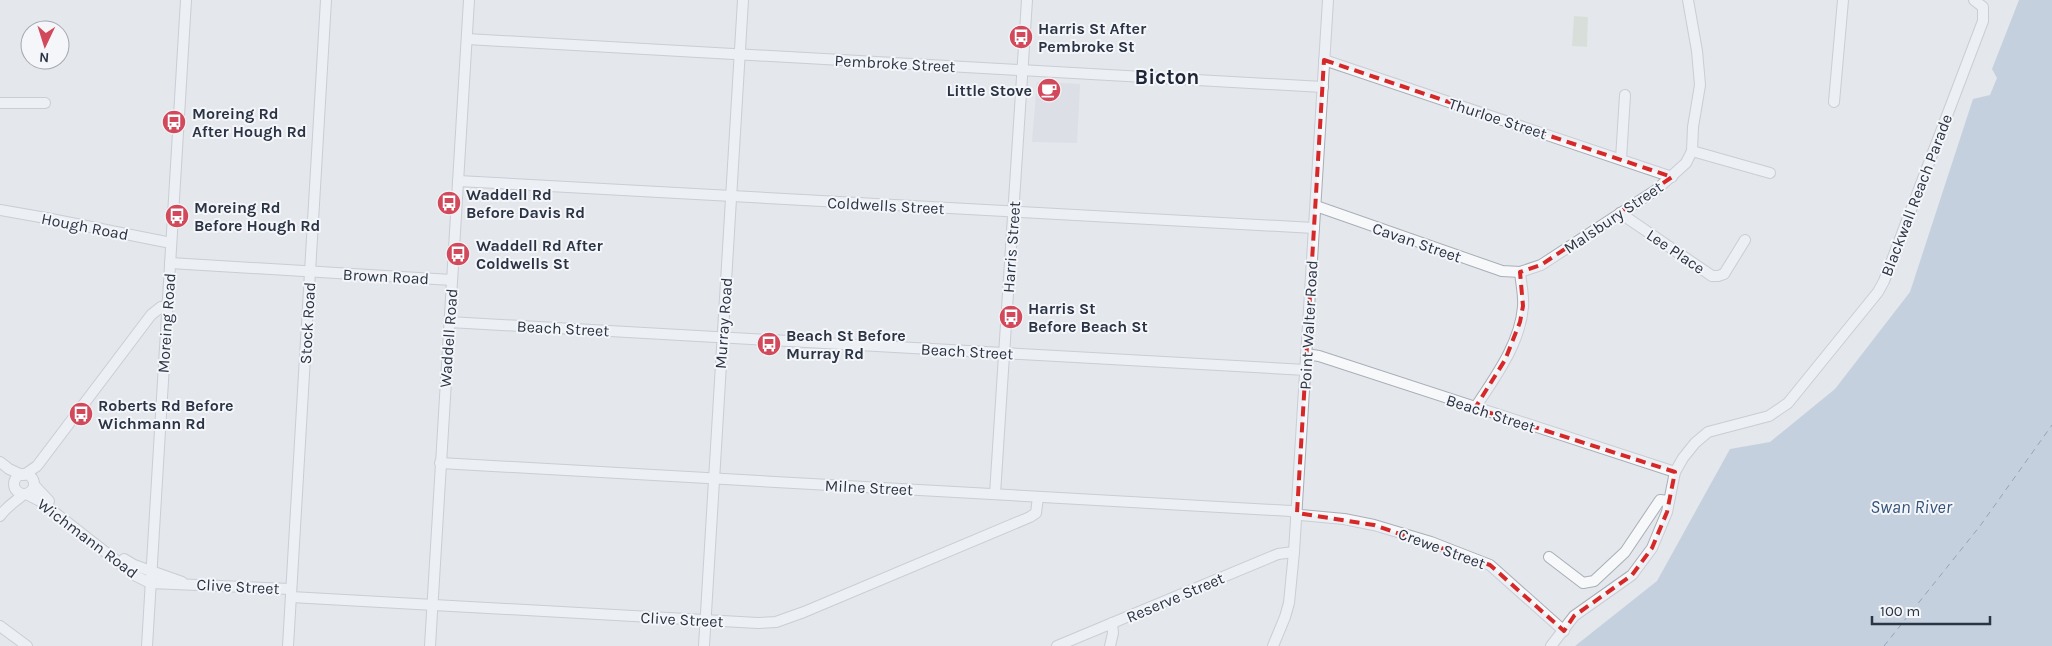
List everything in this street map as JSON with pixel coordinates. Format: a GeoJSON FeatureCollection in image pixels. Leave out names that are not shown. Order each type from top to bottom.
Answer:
{"type":"FeatureCollection","features":[{"type":"Feature","properties":{"kind":"street","name":"Moreing Road"},"geometry":{"type":"LineString","coordinates":[[147,646],[150,570],[186,0]]}},
{"type":"Feature","properties":{"kind":"street","name":"Stock Road"},"geometry":{"type":"LineString","coordinates":[[288,646],[326,0]]}},
{"type":"Feature","properties":{"kind":"street","name":"Waddell Road"},"geometry":{"type":"LineString","coordinates":[[430,646],[469,0]]}},
{"type":"Feature","properties":{"kind":"street","name":"Murray Road"},"geometry":{"type":"LineString","coordinates":[[704,646],[743,0]]}},
{"type":"Feature","properties":{"kind":"street","name":"Harris Street"},"geometry":{"type":"LineString","coordinates":[[996,494],[1027,0]]}},
{"type":"Feature","properties":{"kind":"street","name":"Point Walter Road"},"geometry":{"type":"LineString","coordinates":[[1273,646],[1289,603],[1294,552],[1328,0]]}},
{"type":"Feature","properties":{"kind":"street","name":"Malsbury Street"},"geometry":{"type":"LineString","coordinates":[[1520,272],[1541,265],[1620,214],[1656,190],[1686,163],[1692,150],[1700,85],[1697,51],[1688,0]]}},
{"type":"Feature","properties":{"kind":"street"},"geometry":{"type":"LineString","coordinates":[[1834,102],[1843,0]]}},
{"type":"Feature","properties":{"kind":"street","name":"Blackwall Reach Parade"},"geometry":{"type":"LineString","coordinates":[[1551,646],[1574,616],[1632,575],[1652,548],[1667,512],[1675,472],[1683,458],[1695,444],[1708,432],[1769,416],[1788,403],[1878,292],[1884,281],[1983,21],[1984,10],[1977,2]]}},
{"type":"Feature","properties":{"kind":"street","name":"Pembroke Street"},"geometry":{"type":"LineString","coordinates":[[466,39],[1323,87]]}},
{"type":"Feature","properties":{"kind":"street","name":"Thurloe Street"},"geometry":{"type":"LineString","coordinates":[[1324,60],[1672,177]]}},
{"type":"Feature","properties":{"kind":"street"},"geometry":{"type":"LineString","coordinates":[[1621,159],[1625,95]]}},
{"type":"Feature","properties":{"kind":"street"},"geometry":{"type":"LineString","coordinates":[[0,103],[45,103]]}},
{"type":"Feature","properties":{"kind":"street"},"geometry":{"type":"LineString","coordinates":[[1692,150],[1770,173]]}},
{"type":"Feature","properties":{"kind":"street","name":"Coldwells Street"},"geometry":{"type":"LineString","coordinates":[[458,181],[1314,228]]}},
{"type":"Feature","properties":{"kind":"street","name":"Cavan Street"},"geometry":{"type":"LineString","coordinates":[[1316,206],[1502,271],[1520,272]]}},
{"type":"Feature","properties":{"kind":"street","name":"Hough Road"},"geometry":{"type":"LineString","coordinates":[[0,210],[171,243]]}},
{"type":"Feature","properties":{"kind":"street","name":"Lee Place"},"geometry":{"type":"LineString","coordinates":[[1620,214],[1712,276],[1724,274],[1745,240]]}},
{"type":"Feature","properties":{"kind":"street","name":"Brown Road"},"geometry":{"type":"LineString","coordinates":[[170,263],[452,280]]}},
{"type":"Feature","properties":{"kind":"street"},"geometry":{"type":"LineString","coordinates":[[1475,408],[1505,360],[1520,322],[1523,306],[1520,272]]}},
{"type":"Feature","properties":{"kind":"street"},"geometry":{"type":"LineString","coordinates":[[8,505],[8,499],[16,479],[37,466],[151,315],[161,307],[167,306]]}},
{"type":"Feature","properties":{"kind":"street","name":"Beach Street"},"geometry":{"type":"LineString","coordinates":[[449,322],[1306,370]]}},
{"type":"Feature","properties":{"kind":"street","name":"Beach Street"},"geometry":{"type":"LineString","coordinates":[[1306,354],[1321,357],[1675,472]]}},
{"type":"Feature","properties":{"kind":"street"},"geometry":{"type":"LineString","coordinates":[[0,462],[6,468],[30,477],[33,483]]}},
{"type":"Feature","properties":{"kind":"street","name":"Milne Street"},"geometry":{"type":"LineString","coordinates":[[440,463],[1291,511],[1297,513]]}},
{"type":"Feature","properties":{"kind":"street"},"geometry":{"type":"LineString","coordinates":[[0,516],[8,505],[30,492],[37,466]]}},
{"type":"Feature","properties":{"kind":"street"},"geometry":{"type":"LineString","coordinates":[[0,471],[17,492],[25,494]]}},
{"type":"Feature","properties":{"kind":"street","name":"Wichmann Road"},"geometry":{"type":"LineString","coordinates":[[33,483],[50,502],[128,562],[150,570]]}},
{"type":"Feature","properties":{"kind":"street","name":"Wichmann Road"},"geometry":{"type":"LineString","coordinates":[[25,494],[40,501],[136,576],[150,583]]}},
{"type":"Feature","properties":{"kind":"street","name":"Clive Street"},"geometry":{"type":"LineString","coordinates":[[150,583],[185,583],[432,605],[705,621],[776,622],[789,619],[1030,517],[1036,513],[1038,497]]}},
{"type":"Feature","properties":{"kind":"street"},"geometry":{"type":"LineString","coordinates":[[1549,557],[1582,583],[1594,581],[1625,552],[1660,500],[1669,502]]}},
{"type":"Feature","properties":{"kind":"street","name":"Crewe Street"},"geometry":{"type":"LineString","coordinates":[[1297,513],[1374,525],[1431,542],[1490,565],[1564,631]]}},
{"type":"Feature","properties":{"kind":"street","name":"Reserve Street"},"geometry":{"type":"LineString","coordinates":[[1058,646],[1278,554],[1294,552]]}},
{"type":"Feature","properties":{"kind":"street","name":"Clive Street"},"geometry":{"type":"LineString","coordinates":[[150,570],[185,583]]}},
{"type":"Feature","properties":{"kind":"street"},"geometry":{"type":"LineString","coordinates":[[1110,646],[1113,633],[1112,623]]}},
{"type":"Feature","properties":{"kind":"street"},"geometry":{"type":"LineString","coordinates":[[0,626],[27,646]]}},
{"type":"Feature","properties":{"kind":"highlighted area"},"geometry":{"type":"Polygon","coordinates":[[[1324,60],[1672,177],[1541,265],[1520,272],[1523,306],[1520,322],[1505,360],[1475,408],[1675,472],[1667,512],[1652,548],[1632,575],[1574,616],[1564,631],[1490,565],[1374,525],[1297,513],[1324,60]]]}},
{"type":"Feature","properties":{"kind":"shaded area"},"geometry":{"type":"Polygon","coordinates":[[[1037,82],[1080,84],[1077,143],[1032,142],[1037,82]]]}},
{"type":"Feature","properties":{"kind":"green space"},"geometry":{"type":"Polygon","coordinates":[[[1574,16],[1588,17],[1587,47],[1572,46],[1574,16]]]}},
{"type":"Feature","properties":{"kind":"water","name":"Swan River"},"geometry":{"type":"Polygon","coordinates":[[[2019,0],[2052,0],[2052,646],[1575,646],[1657,581],[1730,449],[1770,442],[1835,389],[1910,292],[1973,99],[1990,95],[1997,78],[1992,69],[2019,0]]]}},
{"type":"Feature","properties":{"kind":"ferry route"},"geometry":{"type":"LineString","coordinates":[[1884,646],[1980,526],[2052,425]]}},
{"type":"Feature","properties":{"kind":"place","name":"Harris St After Pembroke St"},"geometry":{"type":"Point","coordinates":[1021,37]}},
{"type":"Feature","properties":{"kind":"place","name":"Little Stove"},"geometry":{"type":"Point","coordinates":[1049,90]}},
{"type":"Feature","properties":{"kind":"place","name":"Moreing Rd After Hough Rd"},"geometry":{"type":"Point","coordinates":[174,122]}},
{"type":"Feature","properties":{"kind":"place","name":"Waddell Rd Before Davis Rd"},"geometry":{"type":"Point","coordinates":[449,203]}},
{"type":"Feature","properties":{"kind":"place","name":"Moreing Rd Before Hough Rd"},"geometry":{"type":"Point","coordinates":[177,216]}},
{"type":"Feature","properties":{"kind":"place","name":"Waddell Rd After Coldwells St"},"geometry":{"type":"Point","coordinates":[458,254]}},
{"type":"Feature","properties":{"kind":"place","name":"Harris St Before Beach St"},"geometry":{"type":"Point","coordinates":[1011,317]}},
{"type":"Feature","properties":{"kind":"place","name":"Beach St Before Murray Rd"},"geometry":{"type":"Point","coordinates":[769,344]}},
{"type":"Feature","properties":{"kind":"place","name":"Roberts Rd Before Wichmann Rd"},"geometry":{"type":"Point","coordinates":[81,414]}},
{"type":"Feature","properties":{"kind":"district","name":"Bicton"},"geometry":{"type":"Point","coordinates":[1167,77]}}]}
